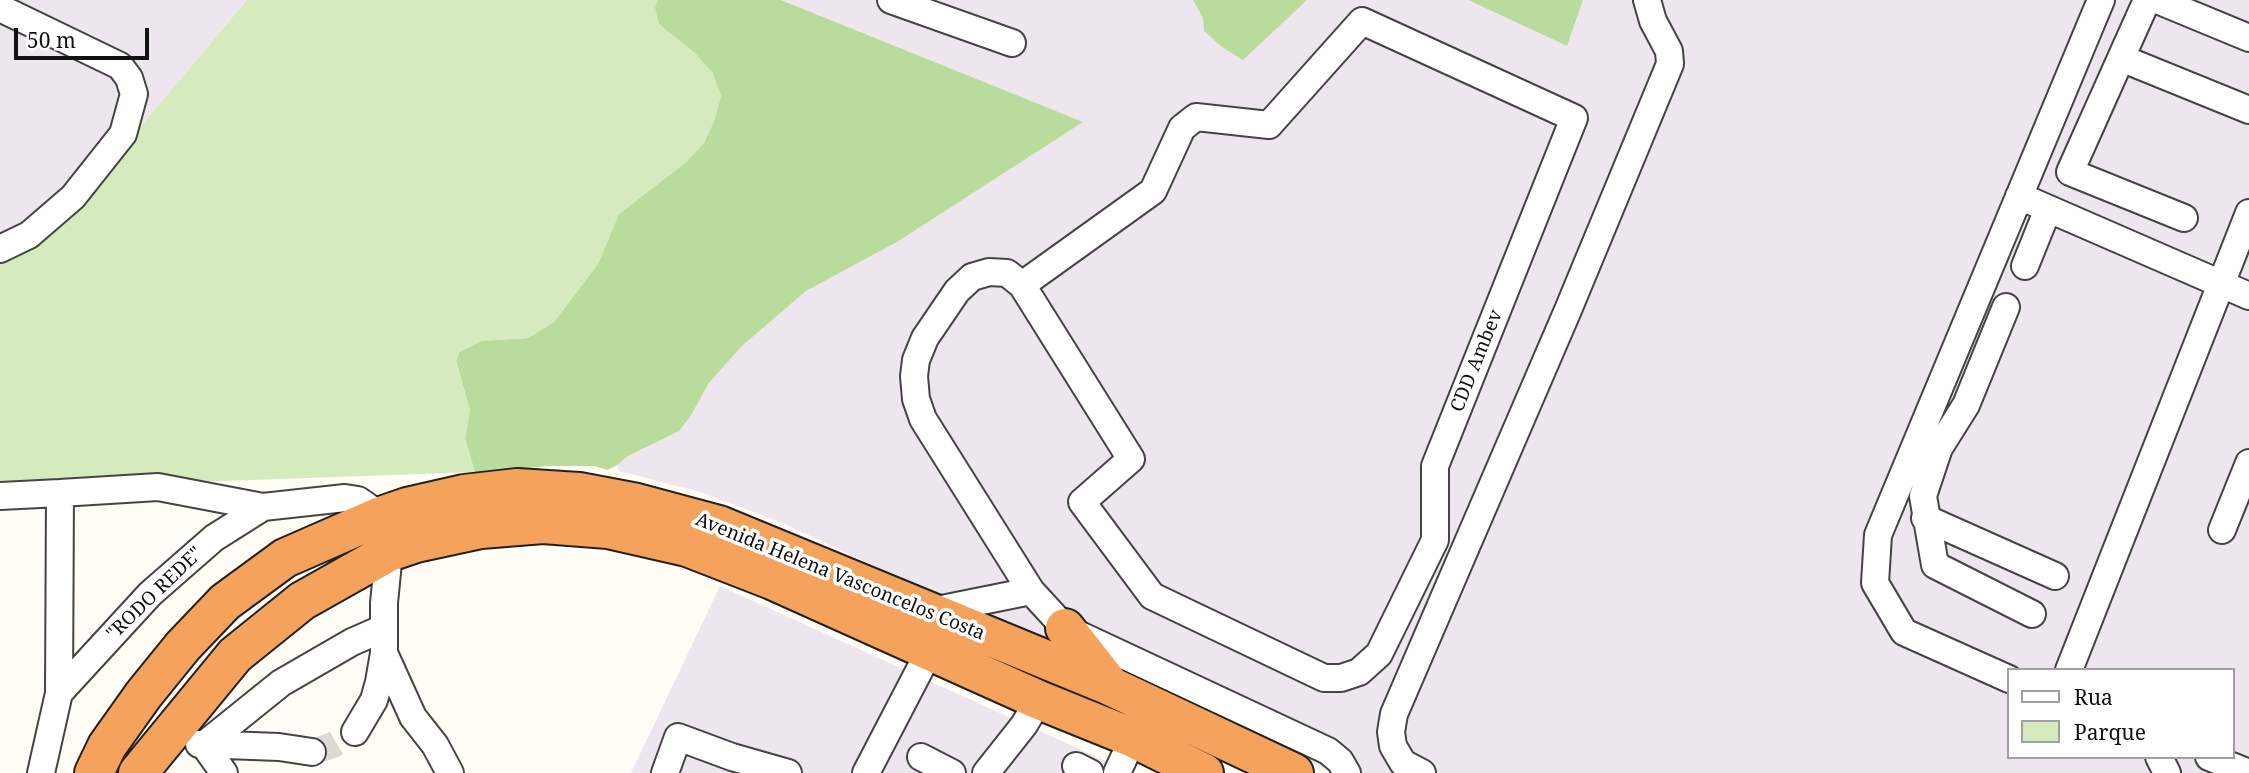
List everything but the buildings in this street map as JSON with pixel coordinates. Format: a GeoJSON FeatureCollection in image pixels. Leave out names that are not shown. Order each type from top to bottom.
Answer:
{"type":"FeatureCollection","features":[{"type":"Feature","properties":{"kind":"highway","name":"Avenida Helena Vasconcelos Costa"},"geometry":{"type":"LineString","coordinates":[[94,773],[107,746],[144,694],[225,602],[285,558],[407,507],[464,494],[517,488],[579,492],[637,503],[719,525],[1110,686],[1294,773]]}},
{"type":"Feature","properties":{"kind":"highway","name":"Avenida Helena Vasconcelos Costa"},"geometry":{"type":"LineString","coordinates":[[147,764],[235,655],[302,601],[389,552],[454,533],[543,524],[608,529],[687,547],[772,580],[1039,700],[1133,738],[1204,773]]}},
{"type":"Feature","properties":{"kind":"highway"},"geometry":{"type":"LineString","coordinates":[[1065,628],[1110,686]]}},
{"type":"Feature","properties":{"kind":"lane"},"geometry":{"type":"LineString","coordinates":[[891,0],[1012,43]]}},
{"type":"Feature","properties":{"kind":"lane"},"geometry":{"type":"LineString","coordinates":[[1422,773],[1403,763],[1393,746],[1391,732],[1394,714],[1569,310],[1670,64],[1669,51],[1653,21],[1647,0]]}},
{"type":"Feature","properties":{"kind":"lane"},"geometry":{"type":"LineString","coordinates":[[2008,679],[1904,632],[1875,583],[1878,535],[2101,0]]}},
{"type":"Feature","properties":{"kind":"lane"},"geometry":{"type":"LineString","coordinates":[[2147,0],[2070,172],[2184,218]]}},
{"type":"Feature","properties":{"kind":"lane"},"geometry":{"type":"LineString","coordinates":[[2157,0],[2249,38]]}},
{"type":"Feature","properties":{"kind":"lane"},"geometry":{"type":"LineString","coordinates":[[0,8],[120,66],[130,78],[134,94],[123,134],[73,197],[29,236],[0,248]]}},
{"type":"Feature","properties":{"kind":"lane","name":"CDD Ambev"},"geometry":{"type":"LineString","coordinates":[[1362,21],[1574,118],[1435,467],[1435,540],[1379,654],[1359,671],[1341,677],[1324,678],[1152,596],[1082,502],[1130,459],[1022,285],[1153,191],[1182,128],[1196,117],[1269,125],[1362,21]]}},
{"type":"Feature","properties":{"kind":"lane"},"geometry":{"type":"LineString","coordinates":[[2120,58],[2249,110]]}},
{"type":"Feature","properties":{"kind":"lane"},"geometry":{"type":"LineString","coordinates":[[2019,196],[2249,296]]}},
{"type":"Feature","properties":{"kind":"lane"},"geometry":{"type":"LineString","coordinates":[[2025,266],[2048,209]]}},
{"type":"Feature","properties":{"kind":"lane"},"geometry":{"type":"LineString","coordinates":[[2076,668],[2249,213]]}},
{"type":"Feature","properties":{"kind":"lane"},"geometry":{"type":"LineString","coordinates":[[1022,285],[1007,273],[989,272],[972,277],[957,292],[925,338],[916,360],[914,376],[916,399],[923,419],[1031,591],[1065,628],[1328,751],[1340,761],[1347,773]]}},
{"type":"Feature","properties":{"kind":"lane"},"geometry":{"type":"LineString","coordinates":[[2006,307],[1966,405],[1939,448],[1923,496],[1934,565],[2032,614]]}},
{"type":"Feature","properties":{"kind":"lane"},"geometry":{"type":"LineString","coordinates":[[2222,530],[2249,463]]}},
{"type":"Feature","properties":{"kind":"lane","name":"\"RODO REDE\""},"geometry":{"type":"LineString","coordinates":[[0,496],[158,487],[263,507],[345,498],[358,500],[381,516]]}},
{"type":"Feature","properties":{"kind":"lane","name":"\"RODO REDE\""},"geometry":{"type":"LineString","coordinates":[[41,773],[59,693],[60,493]]}},
{"type":"Feature","properties":{"kind":"lane","name":"\"RODO REDE\""},"geometry":{"type":"LineString","coordinates":[[59,693],[150,594],[214,538],[263,507]]}},
{"type":"Feature","properties":{"kind":"lane"},"geometry":{"type":"LineString","coordinates":[[1925,518],[2055,576]]}},
{"type":"Feature","properties":{"kind":"lane"},"geometry":{"type":"LineString","coordinates":[[355,732],[374,700],[384,641],[384,603],[389,552]]}},
{"type":"Feature","properties":{"kind":"lane"},"geometry":{"type":"LineString","coordinates":[[927,612],[1031,591]]}},
{"type":"Feature","properties":{"kind":"lane"},"geometry":{"type":"LineString","coordinates":[[204,745],[281,683],[320,659],[384,641]]}},
{"type":"Feature","properties":{"kind":"lane"},"geometry":{"type":"LineString","coordinates":[[384,641],[413,717],[435,745],[450,773]]}},
{"type":"Feature","properties":{"kind":"lane"},"geometry":{"type":"LineString","coordinates":[[866,773],[930,650]]}},
{"type":"Feature","properties":{"kind":"lane"},"geometry":{"type":"LineString","coordinates":[[986,773],[1024,725],[1039,700]]}},
{"type":"Feature","properties":{"kind":"lane"},"geometry":{"type":"LineString","coordinates":[[665,773],[678,737],[732,757],[788,773]]}},
{"type":"Feature","properties":{"kind":"lane"},"geometry":{"type":"LineString","coordinates":[[1117,773],[1133,738]]}},
{"type":"Feature","properties":{"kind":"lane"},"geometry":{"type":"LineString","coordinates":[[204,745],[224,773]]}},
{"type":"Feature","properties":{"kind":"lane"},"geometry":{"type":"LineString","coordinates":[[147,764],[204,745],[279,747],[312,752]]}},
{"type":"Feature","properties":{"kind":"lane"},"geometry":{"type":"LineString","coordinates":[[921,757],[952,773]]}},
{"type":"Feature","properties":{"kind":"lane"},"geometry":{"type":"LineString","coordinates":[[2214,759],[2249,773]]}},
{"type":"Feature","properties":{"kind":"shaded area"},"geometry":{"type":"Polygon","coordinates":[[[0,0],[247,0],[51,233],[0,258],[0,0]]]}},
{"type":"Feature","properties":{"kind":"shaded area"},"geometry":{"type":"Polygon","coordinates":[[[781,0],[1193,0],[1203,18],[1281,23],[1307,0],[1468,0],[1567,46],[1583,0],[2249,0],[2249,773],[1335,773],[992,622],[783,523],[700,492],[619,471],[617,465],[628,456],[647,447],[690,417],[709,383],[742,346],[806,291],[897,242],[1082,122],[781,0]]]}},
{"type":"Feature","properties":{"kind":"shaded area"},"geometry":{"type":"Polygon","coordinates":[[[720,586],[1132,773],[631,773],[720,586]]]}},
{"type":"Feature","properties":{"kind":"green space"},"geometry":{"type":"Polygon","coordinates":[[[247,0],[658,0],[655,7],[712,72],[721,96],[704,143],[685,163],[619,214],[598,264],[554,322],[528,338],[482,341],[456,362],[470,410],[465,440],[475,472],[0,489],[0,258],[51,233],[247,0]]]}},
{"type":"Feature","properties":{"kind":"green space"},"geometry":{"type":"Polygon","coordinates":[[[658,0],[781,0],[1083,122],[897,242],[806,291],[742,346],[709,383],[679,431],[628,456],[608,470],[594,466],[550,466],[475,472],[465,439],[470,410],[456,361],[460,352],[482,341],[528,338],[554,322],[598,264],[619,214],[685,163],[704,143],[714,121],[721,96],[712,72],[694,52],[659,24],[655,7],[658,0]]]}},
{"type":"Feature","properties":{"kind":"green space"},"geometry":{"type":"Polygon","coordinates":[[[1193,0],[1307,0],[1243,60],[1204,31],[1203,18],[1193,0]]]}},
{"type":"Feature","properties":{"kind":"green space"},"geometry":{"type":"Polygon","coordinates":[[[1468,0],[1583,0],[1567,46],[1468,0]]]}},
{"type":"Feature","properties":{"kind":"tunnel"},"geometry":{"type":"LineString","coordinates":[[312,752],[333,745],[355,732]]}}]}
